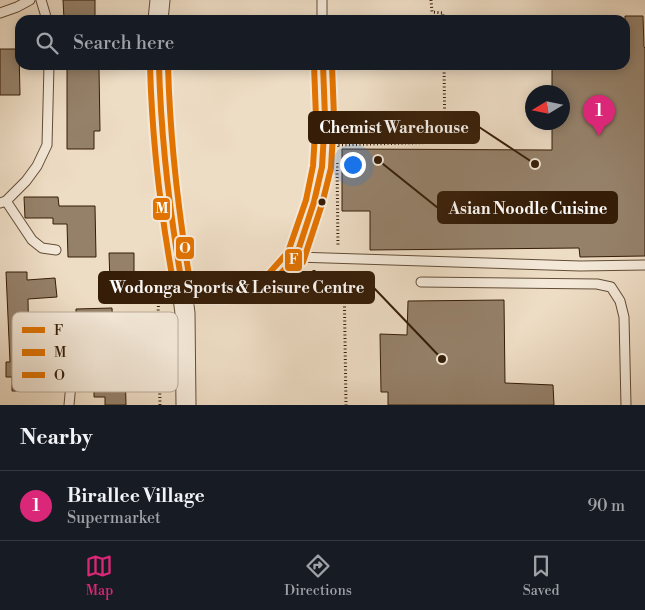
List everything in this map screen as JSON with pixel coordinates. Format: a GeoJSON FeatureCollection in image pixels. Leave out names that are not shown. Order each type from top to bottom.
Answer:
{"type":"FeatureCollection","features":[{"type":"Feature","properties":{"kind":"street"},"geometry":{"type":"LineString","coordinates":[[158,15],[160,0]]}},
{"type":"Feature","properties":{"kind":"street"},"geometry":{"type":"LineString","coordinates":[[159,70],[162,138],[185,313],[186,405]]}},
{"type":"Feature","properties":{"kind":"lane"},"geometry":{"type":"LineString","coordinates":[[0,13],[17,8],[30,0]]}},
{"type":"Feature","properties":{"kind":"lane"},"geometry":{"type":"LineString","coordinates":[[41,0],[46,15]]}},
{"type":"Feature","properties":{"kind":"lane"},"geometry":{"type":"LineString","coordinates":[[322,0],[322,15]]}},
{"type":"Feature","properties":{"kind":"lane"},"geometry":{"type":"LineString","coordinates":[[49,70],[47,145],[31,173],[3,202],[32,240],[42,248],[56,250]]}},
{"type":"Feature","properties":{"kind":"lane"},"geometry":{"type":"LineString","coordinates":[[183,290],[267,288],[296,257],[305,233],[322,167],[325,117],[324,70]]}},
{"type":"Feature","properties":{"kind":"lane"},"geometry":{"type":"LineString","coordinates":[[296,257],[580,266],[645,265]]}},
{"type":"Feature","properties":{"kind":"lane"},"geometry":{"type":"LineString","coordinates":[[421,282],[597,284],[610,287],[620,301],[624,318],[626,405]]}},
{"type":"Feature","properties":{"kind":"lane"},"geometry":{"type":"LineString","coordinates":[[69,405],[70,392]]}},
{"type":"Feature","properties":{"kind":"path"},"geometry":{"type":"LineString","coordinates":[[431,0],[432,12],[444,13],[444,15]]}},
{"type":"Feature","properties":{"kind":"path"},"geometry":{"type":"LineString","coordinates":[[338,257],[337,145],[445,142],[444,70]]}},
{"type":"Feature","properties":{"kind":"path"},"geometry":{"type":"LineString","coordinates":[[158,312],[161,271]]}},
{"type":"Feature","properties":{"kind":"path"},"geometry":{"type":"LineString","coordinates":[[344,274],[346,405]]}},
{"type":"Feature","properties":{"kind":"path"},"geometry":{"type":"LineString","coordinates":[[160,392],[160,405]]}},
{"type":"Feature","properties":{"kind":"building"},"geometry":{"type":"Polygon","coordinates":[[[63,0],[95,0],[95,15],[64,15],[63,0]]]}},
{"type":"Feature","properties":{"kind":"building"},"geometry":{"type":"Polygon","coordinates":[[[630,16],[643,16],[645,48],[645,256],[580,257],[579,248],[370,250],[370,211],[342,211],[342,149],[552,150],[552,130],[570,130],[570,85],[552,85],[552,70],[630,70],[630,16]]]}},
{"type":"Feature","properties":{"kind":"building"},"geometry":{"type":"Polygon","coordinates":[[[0,49],[15,49],[15,70],[19,70],[20,95],[0,95],[0,49]]]}},
{"type":"Feature","properties":{"kind":"building"},"geometry":{"type":"Polygon","coordinates":[[[67,70],[99,70],[100,131],[94,131],[94,149],[67,149],[67,70]]]}},
{"type":"Feature","properties":{"kind":"building"},"geometry":{"type":"Polygon","coordinates":[[[24,197],[58,197],[59,206],[95,206],[96,257],[68,257],[67,224],[53,224],[53,218],[25,218],[24,197]]]}},
{"type":"Feature","properties":{"kind":"building"},"geometry":{"type":"Polygon","coordinates":[[[109,253],[134,253],[134,282],[110,282],[109,253]]]}},
{"type":"Feature","properties":{"kind":"building"},"geometry":{"type":"Polygon","coordinates":[[[6,272],[27,272],[27,280],[55,278],[57,297],[28,299],[28,312],[12,312],[12,377],[6,377],[6,362],[10,362],[6,272]]]}},
{"type":"Feature","properties":{"kind":"building"},"geometry":{"type":"Polygon","coordinates":[[[504,300],[505,383],[553,385],[554,405],[388,405],[388,392],[381,392],[380,334],[407,335],[408,301],[504,300]]]}},
{"type":"Feature","properties":{"kind":"building"},"geometry":{"type":"Polygon","coordinates":[[[112,308],[112,312],[76,312],[76,309],[112,308]]]}},
{"type":"Feature","properties":{"kind":"building"},"geometry":{"type":"Polygon","coordinates":[[[94,392],[126,392],[126,405],[105,405],[105,397],[94,397],[94,392]]]}},
{"type":"Feature","properties":{"kind":"transit line","name":"M"},"geometry":{"type":"LineString","coordinates":[[150,70],[158,179],[165,236],[175,292],[177,297],[182,299],[225,300],[271,296],[303,262],[322,204],[331,168],[334,117],[332,70]]}},
{"type":"Feature","properties":{"kind":"transit line","name":"F"},"geometry":{"type":"LineString","coordinates":[[159,70],[167,178],[183,290],[224,291],[267,288],[296,257],[314,202],[322,167],[325,117],[323,70]]}},
{"type":"Feature","properties":{"kind":"transit line","name":"O"},"geometry":{"type":"LineString","coordinates":[[168,70],[175,174],[190,281],[224,282],[263,280],[288,252],[306,200],[313,166],[316,117],[314,70]]}},
{"type":"Feature","properties":{"kind":"place","name":"Birallee Village"},"geometry":{"type":"Point","coordinates":[599,136]}},
{"type":"Feature","properties":{"kind":"place","name":"Asian Noodle Cuisine"},"geometry":{"type":"Point","coordinates":[378,160]}},
{"type":"Feature","properties":{"kind":"place","name":"Chemist Warehouse"},"geometry":{"type":"Point","coordinates":[535,164]}},
{"type":"Feature","properties":{"kind":"place","name":"Wodonga Sports & Leisure Centre"},"geometry":{"type":"Point","coordinates":[442,359]}}]}
